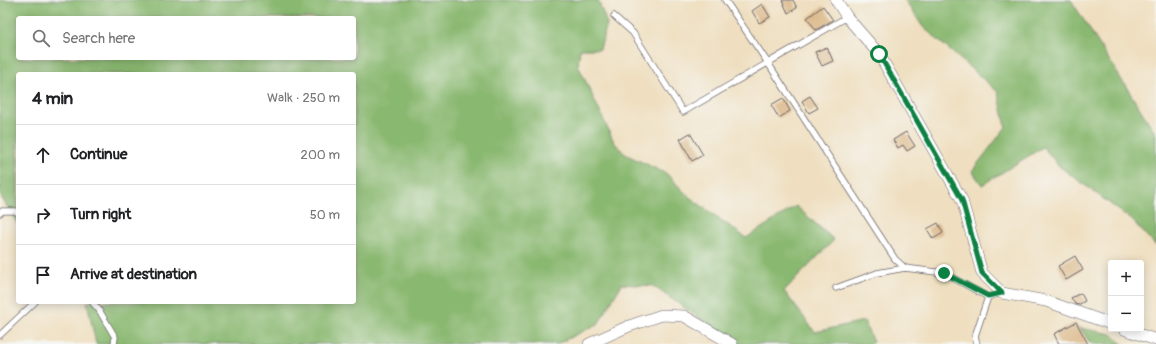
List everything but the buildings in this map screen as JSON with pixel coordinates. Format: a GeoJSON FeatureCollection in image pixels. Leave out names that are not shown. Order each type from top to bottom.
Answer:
{"type":"FeatureCollection","features":[{"type":"Feature","properties":{"kind":"street"},"geometry":{"type":"LineString","coordinates":[[836,0],[847,17],[879,54],[962,200],[982,273],[1002,293],[1046,301],[1108,323]]}},
{"type":"Feature","properties":{"kind":"street"},"geometry":{"type":"LineString","coordinates":[[589,344],[629,326],[662,315],[684,316],[732,344]]}},
{"type":"Feature","properties":{"kind":"street"},"geometry":{"type":"LineString","coordinates":[[1133,332],[1156,340]]}},
{"type":"Feature","properties":{"kind":"lane"},"geometry":{"type":"LineString","coordinates":[[725,0],[768,63],[895,259],[905,268]]}},
{"type":"Feature","properties":{"kind":"lane"},"geometry":{"type":"LineString","coordinates":[[614,16],[633,33],[683,112],[847,17]]}},
{"type":"Feature","properties":{"kind":"lane"},"geometry":{"type":"LineString","coordinates":[[0,213],[2,211],[16,211]]}},
{"type":"Feature","properties":{"kind":"lane"},"geometry":{"type":"LineString","coordinates":[[836,288],[878,273],[905,268],[944,273],[988,296],[1002,293]]}},
{"type":"Feature","properties":{"kind":"lane"},"geometry":{"type":"LineString","coordinates":[[977,344],[975,336],[988,296]]}},
{"type":"Feature","properties":{"kind":"lane"},"geometry":{"type":"LineString","coordinates":[[0,335],[33,304]]}},
{"type":"Feature","properties":{"kind":"lane"},"geometry":{"type":"LineString","coordinates":[[94,304],[115,336],[114,344]]}},
{"type":"Feature","properties":{"kind":"green space"},"geometry":{"type":"Polygon","coordinates":[[[0,0],[598,0],[607,24],[600,49],[580,49],[578,65],[614,142],[625,154],[667,174],[688,196],[746,238],[796,206],[834,240],[784,291],[815,332],[864,321],[873,342],[870,344],[737,344],[653,286],[622,284],[598,324],[557,344],[96,344],[87,304],[356,304],[356,72],[16,72],[16,222],[0,195],[0,0]]]}},
{"type":"Feature","properties":{"kind":"green space"},"geometry":{"type":"Polygon","coordinates":[[[905,0],[1071,0],[1156,134],[1156,246],[1132,220],[1059,166],[1043,147],[982,185],[972,171],[1006,127],[998,92],[923,27],[905,0]]]}},
{"type":"Feature","properties":{"kind":"green space"},"geometry":{"type":"Polygon","coordinates":[[[1080,328],[1112,334],[1123,344],[1091,344],[1080,328]]]}},
{"type":"Feature","properties":{"kind":"route"},"geometry":{"type":"LineString","coordinates":[[879,54],[962,200],[982,273],[1002,293],[988,296],[944,273]]}}]}
